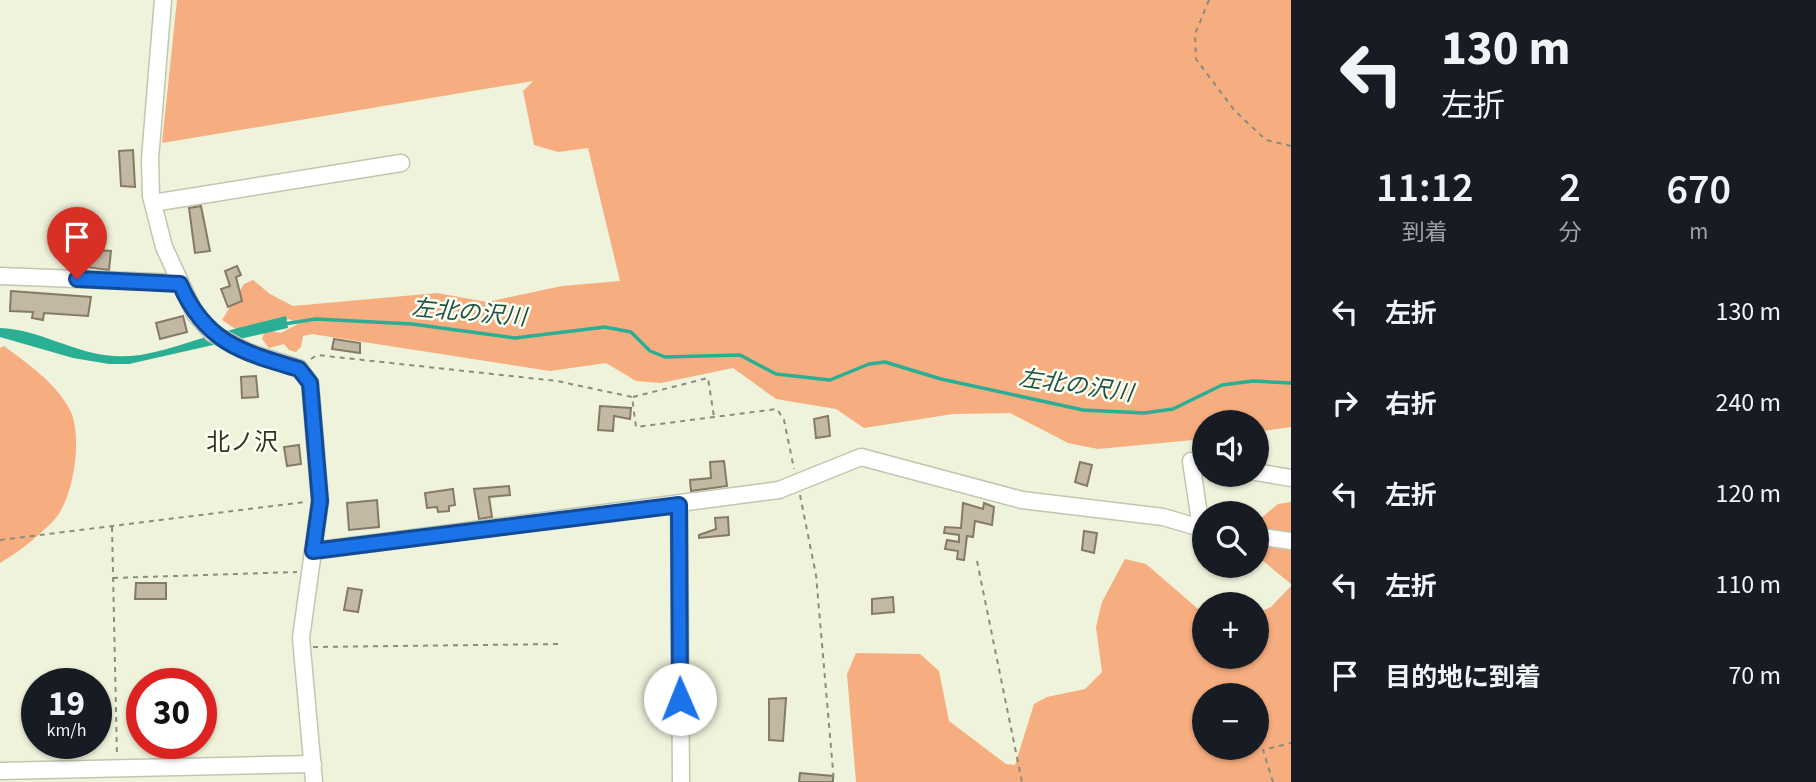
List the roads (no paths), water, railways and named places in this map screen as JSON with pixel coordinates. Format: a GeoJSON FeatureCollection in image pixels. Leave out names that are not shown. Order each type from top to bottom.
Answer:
{"type":"FeatureCollection","features":[{"type":"Feature","properties":{"kind":"street"},"geometry":{"type":"LineString","coordinates":[[163,0],[150,159],[153,204],[164,247],[195,314],[215,335],[248,352],[299,369],[310,383],[320,501],[308,571],[302,647],[314,782]]}},
{"type":"Feature","properties":{"kind":"street"},"geometry":{"type":"LineString","coordinates":[[153,204],[401,163]]}},
{"type":"Feature","properties":{"kind":"street"},"geometry":{"type":"LineString","coordinates":[[0,276],[180,284]]}},
{"type":"Feature","properties":{"kind":"street"},"geometry":{"type":"LineString","coordinates":[[313,551],[779,490],[862,457],[1022,500],[1163,517],[1192,525]]}},
{"type":"Feature","properties":{"kind":"street"},"geometry":{"type":"LineString","coordinates":[[1269,474],[1291,478]]}},
{"type":"Feature","properties":{"kind":"street"},"geometry":{"type":"LineString","coordinates":[[679,505],[681,782]]}},
{"type":"Feature","properties":{"kind":"street"},"geometry":{"type":"LineString","coordinates":[[1269,538],[1291,541]]}},
{"type":"Feature","properties":{"kind":"street"},"geometry":{"type":"LineString","coordinates":[[0,771],[313,764]]}},
{"type":"Feature","properties":{"kind":"water"},"geometry":{"type":"Polygon","coordinates":[[[286,316],[288,328],[129,364],[109,364],[73,358],[0,337],[0,328],[14,329],[85,351],[134,356],[286,316]]]}},
{"type":"Feature","properties":{"kind":"waterway","name":"左北の沢川"},"geometry":{"type":"LineString","coordinates":[[284,324],[316,319],[412,324],[515,338],[605,327],[631,332],[650,351],[665,357],[740,355],[776,374],[830,380],[869,364],[885,362],[941,379],[1083,410],[1144,413],[1173,409],[1222,385],[1253,381],[1291,383]]}},
{"type":"Feature","properties":{"kind":"district","name":"北ノ沢"},"geometry":{"type":"Point","coordinates":[242,442]}}]}
